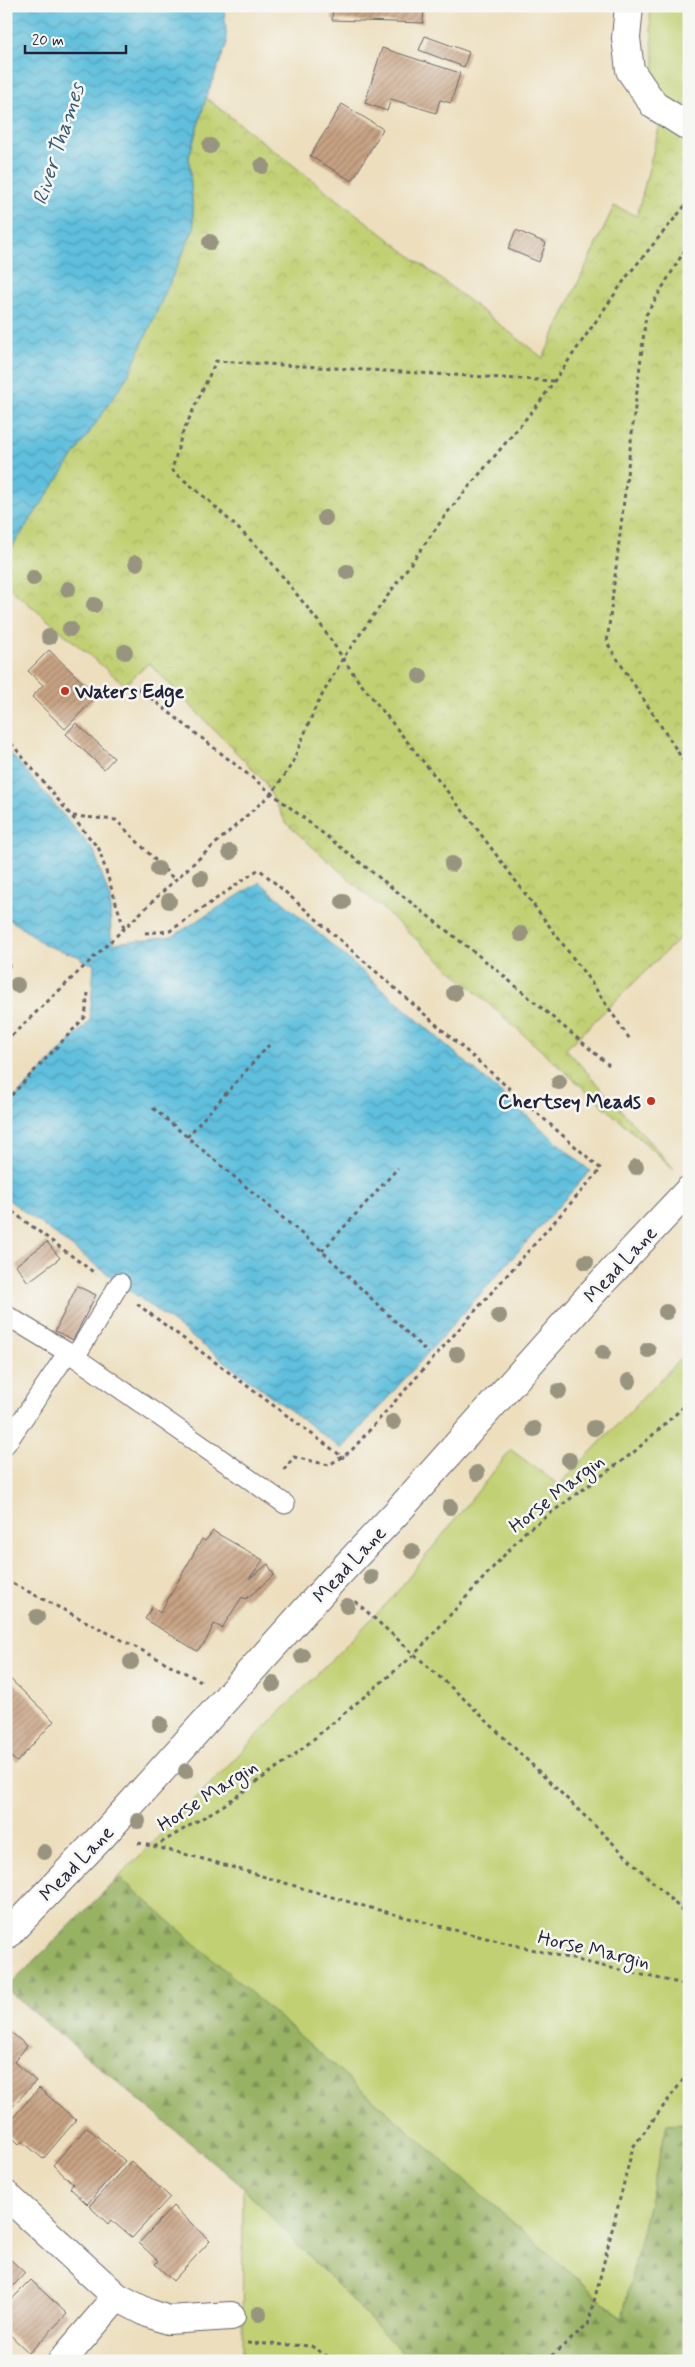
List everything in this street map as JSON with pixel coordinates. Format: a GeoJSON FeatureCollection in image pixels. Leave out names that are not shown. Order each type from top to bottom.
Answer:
{"type":"FeatureCollection","features":[{"type":"Feature","properties":{"kind":"street"},"geometry":{"type":"LineString","coordinates":[[629,6],[626,38],[630,70],[654,105],[689,127]]}},
{"type":"Feature","properties":{"kind":"street","name":"Mead Lane"},"geometry":{"type":"LineString","coordinates":[[6,1936],[104,1834],[689,1190]]}},
{"type":"Feature","properties":{"kind":"street"},"geometry":{"type":"LineString","coordinates":[[6,2194],[117,2297],[168,2320],[231,2316]]}},
{"type":"Feature","properties":{"kind":"street"},"geometry":{"type":"LineString","coordinates":[[62,2361],[117,2297]]}},
{"type":"Feature","properties":{"kind":"lane"},"geometry":{"type":"LineString","coordinates":[[6,1444],[71,1355],[118,1286]]}},
{"type":"Feature","properties":{"kind":"lane"},"geometry":{"type":"LineString","coordinates":[[6,1315],[71,1355],[285,1504]]}},
{"type":"Feature","properties":{"kind":"path"},"geometry":{"type":"LineString","coordinates":[[6,1041],[175,880],[272,793],[292,764],[316,706],[343,658],[447,513],[539,402],[628,275],[689,201]]}},
{"type":"Feature","properties":{"kind":"path"},"geometry":{"type":"LineString","coordinates":[[689,243],[646,315],[607,643],[685,763],[689,933]]}},
{"type":"Feature","properties":{"kind":"path"},"geometry":{"type":"LineString","coordinates":[[554,381],[216,361],[182,434],[172,470],[208,500],[263,552],[318,621],[343,658],[418,758],[470,820],[592,982],[632,1041]]}},
{"type":"Feature","properties":{"kind":"path"},"geometry":{"type":"LineString","coordinates":[[138,688],[494,967],[609,1065]]}},
{"type":"Feature","properties":{"kind":"path"},"geometry":{"type":"LineString","coordinates":[[6,737],[99,849],[124,928]]}},
{"type":"Feature","properties":{"kind":"path"},"geometry":{"type":"LineString","coordinates":[[73,816],[116,820],[175,880]]}},
{"type":"Feature","properties":{"kind":"path"},"geometry":{"type":"LineString","coordinates":[[144,933],[170,931],[259,869],[601,1169],[344,1458],[329,1465],[294,1457],[267,1491]]}},
{"type":"Feature","properties":{"kind":"path"},"geometry":{"type":"LineString","coordinates":[[6,940],[9,949],[9,968],[6,971]]}},
{"type":"Feature","properties":{"kind":"path"},"geometry":{"type":"LineString","coordinates":[[6,1101],[85,1017],[88,993]]}},
{"type":"Feature","properties":{"kind":"path"},"geometry":{"type":"LineString","coordinates":[[187,1137],[269,1046]]}},
{"type":"Feature","properties":{"kind":"path"},"geometry":{"type":"LineString","coordinates":[[153,1108],[322,1250],[428,1353]]}},
{"type":"Feature","properties":{"kind":"path"},"geometry":{"type":"LineString","coordinates":[[322,1250],[398,1168]]}},
{"type":"Feature","properties":{"kind":"path"},"geometry":{"type":"LineString","coordinates":[[6,1207],[118,1286],[344,1458]]}},
{"type":"Feature","properties":{"kind":"path","name":"Horse Margin"},"geometry":{"type":"LineString","coordinates":[[689,1402],[634,1452],[525,1532],[414,1655],[292,1757],[224,1805],[154,1846],[374,1909],[585,1963],[689,1985]]}},
{"type":"Feature","properties":{"kind":"path"},"geometry":{"type":"LineString","coordinates":[[6,1580],[200,1681]]}},
{"type":"Feature","properties":{"kind":"path"},"geometry":{"type":"LineString","coordinates":[[331,1582],[343,1590],[463,1698],[689,1917]]}},
{"type":"Feature","properties":{"kind":"path"},"geometry":{"type":"LineString","coordinates":[[545,2361],[588,2325],[633,2147],[689,2072]]}},
{"type":"Feature","properties":{"kind":"path"},"geometry":{"type":"LineString","coordinates":[[231,2316],[240,2342],[311,2346],[335,2361]]}},
{"type":"Feature","properties":{"kind":"green space"},"geometry":{"type":"Polygon","coordinates":[[[649,6],[689,6],[689,111],[657,92],[649,6]]]}},
{"type":"Feature","properties":{"kind":"green space"},"geometry":{"type":"Polygon","coordinates":[[[206,98],[543,358],[614,206],[637,216],[660,124],[689,142],[689,929],[566,1049],[674,1169],[286,823],[264,781],[149,663],[125,685],[6,585],[6,556],[129,374],[194,228],[189,157],[206,98]]]}},
{"type":"Feature","properties":{"kind":"green space"},"geometry":{"type":"Polygon","coordinates":[[[689,1332],[689,2123],[667,2124],[623,2318],[384,2114],[119,1877],[392,1598],[511,1450],[559,1485],[683,1356],[689,1332]]]}},
{"type":"Feature","properties":{"kind":"green space"},"geometry":{"type":"Polygon","coordinates":[[[119,1877],[622,2318],[667,2124],[689,2123],[689,2361],[410,2361],[243,2187],[6,1989],[119,1877]]]}},
{"type":"Feature","properties":{"kind":"green space"},"geometry":{"type":"Polygon","coordinates":[[[243,2187],[410,2361],[242,2361],[243,2187]]]}},
{"type":"Feature","properties":{"kind":"water","name":"River Thames"},"geometry":{"type":"Polygon","coordinates":[[[6,6],[228,7],[224,7],[227,43],[206,98],[189,157],[194,228],[129,374],[6,556],[6,6]]]}},
{"type":"Feature","properties":{"kind":"water"},"geometry":{"type":"Polygon","coordinates":[[[6,748],[94,851],[110,899],[111,936],[114,943],[173,936],[260,882],[590,1171],[342,1449],[6,1198],[6,1107],[90,1021],[94,964],[83,961],[78,956],[47,946],[6,917],[6,748]]]}},
{"type":"Feature","properties":{"kind":"building"},"geometry":{"type":"Polygon","coordinates":[[[333,6],[424,6],[423,23],[332,20],[333,6]]]}},
{"type":"Feature","properties":{"kind":"building"},"geometry":{"type":"Polygon","coordinates":[[[425,36],[469,52],[464,67],[419,50],[425,36]]]}},
{"type":"Feature","properties":{"kind":"building"},"geometry":{"type":"Polygon","coordinates":[[[382,48],[460,73],[451,103],[440,100],[436,113],[391,99],[387,111],[365,103],[382,48]]]}},
{"type":"Feature","properties":{"kind":"building"},"geometry":{"type":"Polygon","coordinates":[[[342,104],[383,129],[352,181],[310,156],[342,104]]]}},
{"type":"Feature","properties":{"kind":"building"},"geometry":{"type":"Polygon","coordinates":[[[516,230],[546,243],[539,262],[508,249],[516,230]]]}},
{"type":"Feature","properties":{"kind":"building","name":"Waters Edge"},"geometry":{"type":"Polygon","coordinates":[[[49,650],[97,696],[65,729],[32,697],[43,685],[28,671],[49,650]]]}},
{"type":"Feature","properties":{"kind":"building"},"geometry":{"type":"Polygon","coordinates":[[[76,723],[114,758],[104,769],[66,734],[76,723]]]}},
{"type":"Feature","properties":{"kind":"building"},"geometry":{"type":"Polygon","coordinates":[[[47,1242],[60,1258],[28,1282],[16,1265],[47,1242]]]}},
{"type":"Feature","properties":{"kind":"building"},"geometry":{"type":"Polygon","coordinates":[[[77,1286],[96,1295],[73,1340],[55,1331],[77,1286]]]}},
{"type":"Feature","properties":{"kind":"building"},"geometry":{"type":"Polygon","coordinates":[[[213,1531],[263,1560],[249,1579],[268,1564],[274,1575],[246,1599],[242,1597],[222,1628],[214,1624],[206,1641],[197,1651],[145,1619],[152,1607],[160,1613],[202,1539],[205,1541],[213,1531]]]}},
{"type":"Feature","properties":{"kind":"building"},"geometry":{"type":"Polygon","coordinates":[[[6,1675],[54,1721],[17,1762],[6,1753],[6,1675]]]}},
{"type":"Feature","properties":{"kind":"building"},"geometry":{"type":"Polygon","coordinates":[[[6,2028],[27,2046],[14,2062],[36,2081],[6,2114],[6,2028]]]}},
{"type":"Feature","properties":{"kind":"building"},"geometry":{"type":"Polygon","coordinates":[[[39,2088],[76,2120],[43,2159],[22,2141],[19,2144],[6,2132],[6,2126],[39,2088]]]}},
{"type":"Feature","properties":{"kind":"building"},"geometry":{"type":"Polygon","coordinates":[[[87,2127],[125,2161],[87,2204],[70,2188],[73,2184],[53,2165],[87,2127]]]}},
{"type":"Feature","properties":{"kind":"building"},"geometry":{"type":"Polygon","coordinates":[[[131,2161],[170,2197],[132,2238],[111,2220],[108,2224],[89,2206],[131,2161]]]}},
{"type":"Feature","properties":{"kind":"building"},"geometry":{"type":"Polygon","coordinates":[[[173,2206],[210,2241],[173,2281],[155,2264],[158,2261],[139,2243],[173,2206]]]}},
{"type":"Feature","properties":{"kind":"building"},"geometry":{"type":"Polygon","coordinates":[[[9,2258],[25,2273],[6,2294],[6,2261],[9,2258]]]}},
{"type":"Feature","properties":{"kind":"building"},"geometry":{"type":"Polygon","coordinates":[[[31,2280],[67,2314],[29,2353],[6,2331],[6,2305],[31,2280]]]}},
{"type":"Feature","properties":{"kind":"place","name":"Waters Edge"},"geometry":{"type":"Point","coordinates":[65,691]}},
{"type":"Feature","properties":{"kind":"place","name":"Chertsey Meads"},"geometry":{"type":"Point","coordinates":[651,1101]}}]}
